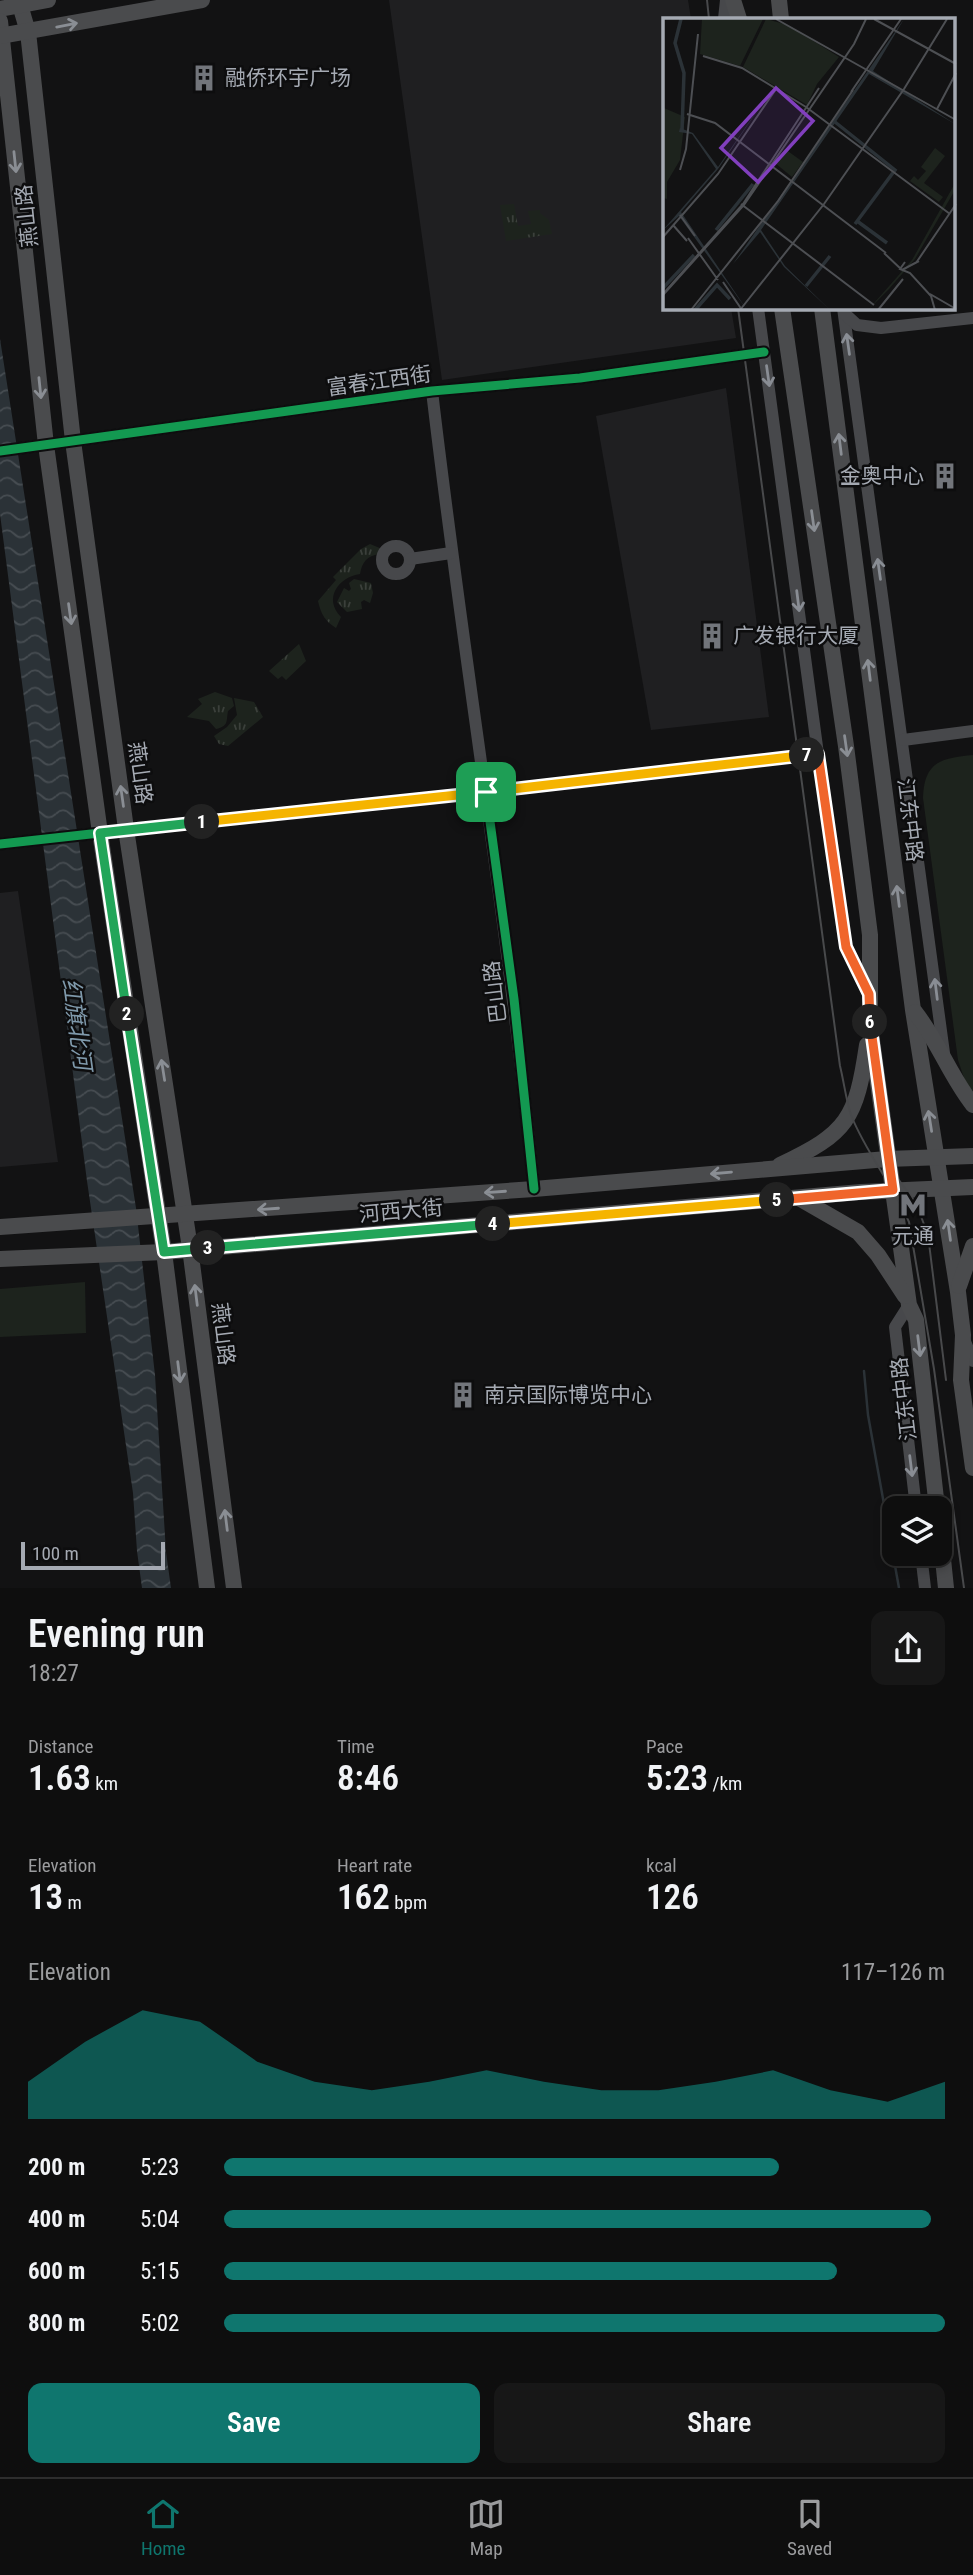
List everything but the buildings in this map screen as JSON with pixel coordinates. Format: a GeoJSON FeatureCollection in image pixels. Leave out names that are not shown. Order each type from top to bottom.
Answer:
{"type":"FeatureCollection","features":[{"type":"Feature","properties":{"kind":"main road"},"geometry":{"type":"LineString","coordinates":[[0,9],[48,0]]}},
{"type":"Feature","properties":{"kind":"main road"},"geometry":{"type":"LineString","coordinates":[[1,31],[28,32],[202,0]]}},
{"type":"Feature","properties":{"kind":"main road"},"geometry":{"type":"LineString","coordinates":[[733,0],[739,18]]}},
{"type":"Feature","properties":{"kind":"main road","name":"燕山路"},"geometry":{"type":"LineString","coordinates":[[20,5],[28,32],[73,441],[127,830],[191,1250],[234,1588]]}},
{"type":"Feature","properties":{"kind":"main road","name":"燕山路"},"geometry":{"type":"LineString","coordinates":[[1,31],[46,445],[100,833],[164,1252],[208,1588]]}},
{"type":"Feature","properties":{"kind":"main road","name":"江东中路"},"geometry":{"type":"LineString","coordinates":[[782,310],[848,759],[870,935],[870,1026],[909,1303],[916,1320],[936,1496]]}},
{"type":"Feature","properties":{"kind":"main road","name":"江东中路"},"geometry":{"type":"LineString","coordinates":[[822,310],[913,1010],[958,1292],[963,1335],[961,1380],[973,1468]]}},
{"type":"Feature","properties":{"kind":"main road"},"geometry":{"type":"LineString","coordinates":[[913,1010],[932,1033],[960,1087],[973,1105]]}},
{"type":"Feature","properties":{"kind":"main road"},"geometry":{"type":"LineString","coordinates":[[771,1169],[805,1153],[844,1125],[855,1103],[870,1026]]}},
{"type":"Feature","properties":{"kind":"main road","name":"河西大街"},"geometry":{"type":"LineString","coordinates":[[0,1227],[534,1189],[887,1159],[973,1156]]}},
{"type":"Feature","properties":{"kind":"main road","name":"河西大街"},"geometry":{"type":"LineString","coordinates":[[0,1259],[164,1252],[893,1190],[973,1187]]}},
{"type":"Feature","properties":{"kind":"main road"},"geometry":{"type":"LineString","coordinates":[[799,1198],[858,1232],[878,1255],[909,1303]]}},
{"type":"Feature","properties":{"kind":"main road"},"geometry":{"type":"LineString","coordinates":[[958,1292],[973,1246]]}},
{"type":"Feature","properties":{"kind":"main road"},"geometry":{"type":"LineString","coordinates":[[944,1566],[946,1588]]}},
{"type":"Feature","properties":{"kind":"street"},"geometry":{"type":"LineString","coordinates":[[724,18],[726,0]]}},
{"type":"Feature","properties":{"kind":"street","name":"江东中路"},"geometry":{"type":"LineString","coordinates":[[758,310],[846,947],[869,994]]}},
{"type":"Feature","properties":{"kind":"street"},"geometry":{"type":"LineString","coordinates":[[843,311],[858,325],[881,328],[973,318]]}},
{"type":"Feature","properties":{"kind":"street","name":"江东中路"},"geometry":{"type":"LineString","coordinates":[[843,311],[944,1056]]}},
{"type":"Feature","properties":{"kind":"street","name":"富春江西街"},"geometry":{"type":"LineString","coordinates":[[0,451],[432,391],[580,378],[764,352]]}},
{"type":"Feature","properties":{"kind":"street","name":"巴山路"},"geometry":{"type":"LineString","coordinates":[[432,391],[451,553],[514,999],[534,1189]]}},
{"type":"Feature","properties":{"kind":"street"},"geometry":{"type":"LineString","coordinates":[[410,559],[451,553]]}},
{"type":"Feature","properties":{"kind":"street"},"geometry":{"type":"LineString","coordinates":[[903,740],[973,731]]}},
{"type":"Feature","properties":{"kind":"street"},"geometry":{"type":"LineString","coordinates":[[0,844],[818,754]]}},
{"type":"Feature","properties":{"kind":"street"},"geometry":{"type":"LineString","coordinates":[[909,1303],[895,1327],[915,1496]]}},
{"type":"Feature","properties":{"kind":"street","name":"江东中路"},"geometry":{"type":"LineString","coordinates":[[963,1335],[973,1361]]}},
{"type":"Feature","properties":{"kind":"street"},"geometry":{"type":"LineString","coordinates":[[922,1566],[925,1588]]}},
{"type":"Feature","properties":{"kind":"shaded area"},"geometry":{"type":"Polygon","coordinates":[[[389,0],[688,0],[691,18],[663,18],[663,310],[731,310],[736,338],[442,380],[389,0]]]}},
{"type":"Feature","properties":{"kind":"shaded area"},"geometry":{"type":"Polygon","coordinates":[[[726,388],[769,717],[651,730],[596,416],[726,388]]]}},
{"type":"Feature","properties":{"kind":"shaded area"},"geometry":{"type":"Polygon","coordinates":[[[18,891],[58,1162],[0,1167],[0,893],[18,891]]]}},
{"type":"Feature","properties":{"kind":"green space"},"geometry":{"type":"Polygon","coordinates":[[[514,204],[518,226],[531,224],[528,211],[540,210],[549,220],[552,234],[506,241],[500,205],[514,204]]]}},
{"type":"Feature","properties":{"kind":"green space"},"geometry":{"type":"Polygon","coordinates":[[[370,544],[382,549],[379,554],[368,558],[360,574],[345,579],[333,596],[333,603],[341,617],[336,628],[324,617],[318,601],[336,580],[333,577],[361,549],[370,544]]]}},
{"type":"Feature","properties":{"kind":"green space"},"geometry":{"type":"Polygon","coordinates":[[[354,579],[371,583],[373,593],[370,603],[364,600],[361,602],[362,609],[347,612],[337,602],[344,588],[349,591],[351,589],[349,583],[354,579]]]}},
{"type":"Feature","properties":{"kind":"green space"},"geometry":{"type":"Polygon","coordinates":[[[299,644],[306,661],[286,680],[282,676],[278,679],[269,671],[299,644]]]}},
{"type":"Feature","properties":{"kind":"green space"},"geometry":{"type":"Polygon","coordinates":[[[215,692],[232,698],[234,706],[228,711],[223,726],[216,729],[209,721],[187,717],[202,704],[198,699],[215,692]]]}},
{"type":"Feature","properties":{"kind":"green space"},"geometry":{"type":"Polygon","coordinates":[[[234,698],[254,702],[263,717],[228,746],[219,744],[214,736],[227,727],[237,715],[234,698]]]}},
{"type":"Feature","properties":{"kind":"green space"},"geometry":{"type":"Polygon","coordinates":[[[973,755],[973,1091],[966,1084],[958,1060],[923,798],[927,777],[936,764],[943,760],[973,755]]]}},
{"type":"Feature","properties":{"kind":"green space"},"geometry":{"type":"Polygon","coordinates":[[[85,1282],[86,1333],[0,1337],[0,1289],[85,1282]]]}},
{"type":"Feature","properties":{"kind":"water","name":"红旗北河"},"geometry":{"type":"Polygon","coordinates":[[[0,339],[136,1208],[155,1375],[166,1552],[171,1588],[142,1588],[133,1493],[87,1181],[0,514],[0,339]]]}},
{"type":"Feature","properties":{"kind":"waterway"},"geometry":{"type":"LineString","coordinates":[[864,1371],[868,1415],[899,1588]]}},
{"type":"Feature","properties":{"kind":"tram line"},"geometry":{"type":"LineString","coordinates":[[707,0],[709,18]]}},
{"type":"Feature","properties":{"kind":"tram line"},"geometry":{"type":"LineString","coordinates":[[738,310],[840,1066],[849,1109],[857,1129],[909,1222],[934,1369],[964,1588]]}},
{"type":"Feature","properties":{"kind":"tram line"},"geometry":{"type":"LineString","coordinates":[[890,1168],[916,1203],[928,1235],[946,1380]]}},
{"type":"Feature","properties":{"kind":"cycle path"},"geometry":{"type":"LineString","coordinates":[[0,451],[432,391],[580,378],[764,352]]}},
{"type":"Feature","properties":{"kind":"cycle path"},"geometry":{"type":"LineString","coordinates":[[0,844],[818,754]]}},
{"type":"Feature","properties":{"kind":"cycle path"},"geometry":{"type":"LineString","coordinates":[[486,792],[514,999],[534,1189]]}},
{"type":"Feature","properties":{"kind":"place","name":"融侨环宇广场"},"geometry":{"type":"Point","coordinates":[204,78]}},
{"type":"Feature","properties":{"kind":"place","name":"金奥中心"},"geometry":{"type":"Point","coordinates":[945,476]}},
{"type":"Feature","properties":{"kind":"place","name":"广发银行大厦"},"geometry":{"type":"Point","coordinates":[712,636]}},
{"type":"Feature","properties":{"kind":"place","name":"元通"},"geometry":{"type":"Point","coordinates":[913,1205]}},
{"type":"Feature","properties":{"kind":"place","name":"南京国际博览中心"},"geometry":{"type":"Point","coordinates":[463,1395]}},
{"type":"Feature","properties":{"kind":"route"},"geometry":{"type":"LineString","coordinates":[[818,754],[846,947],[869,994],[870,1026],[893,1190],[164,1252],[100,833],[486,792],[818,754]]}}]}
